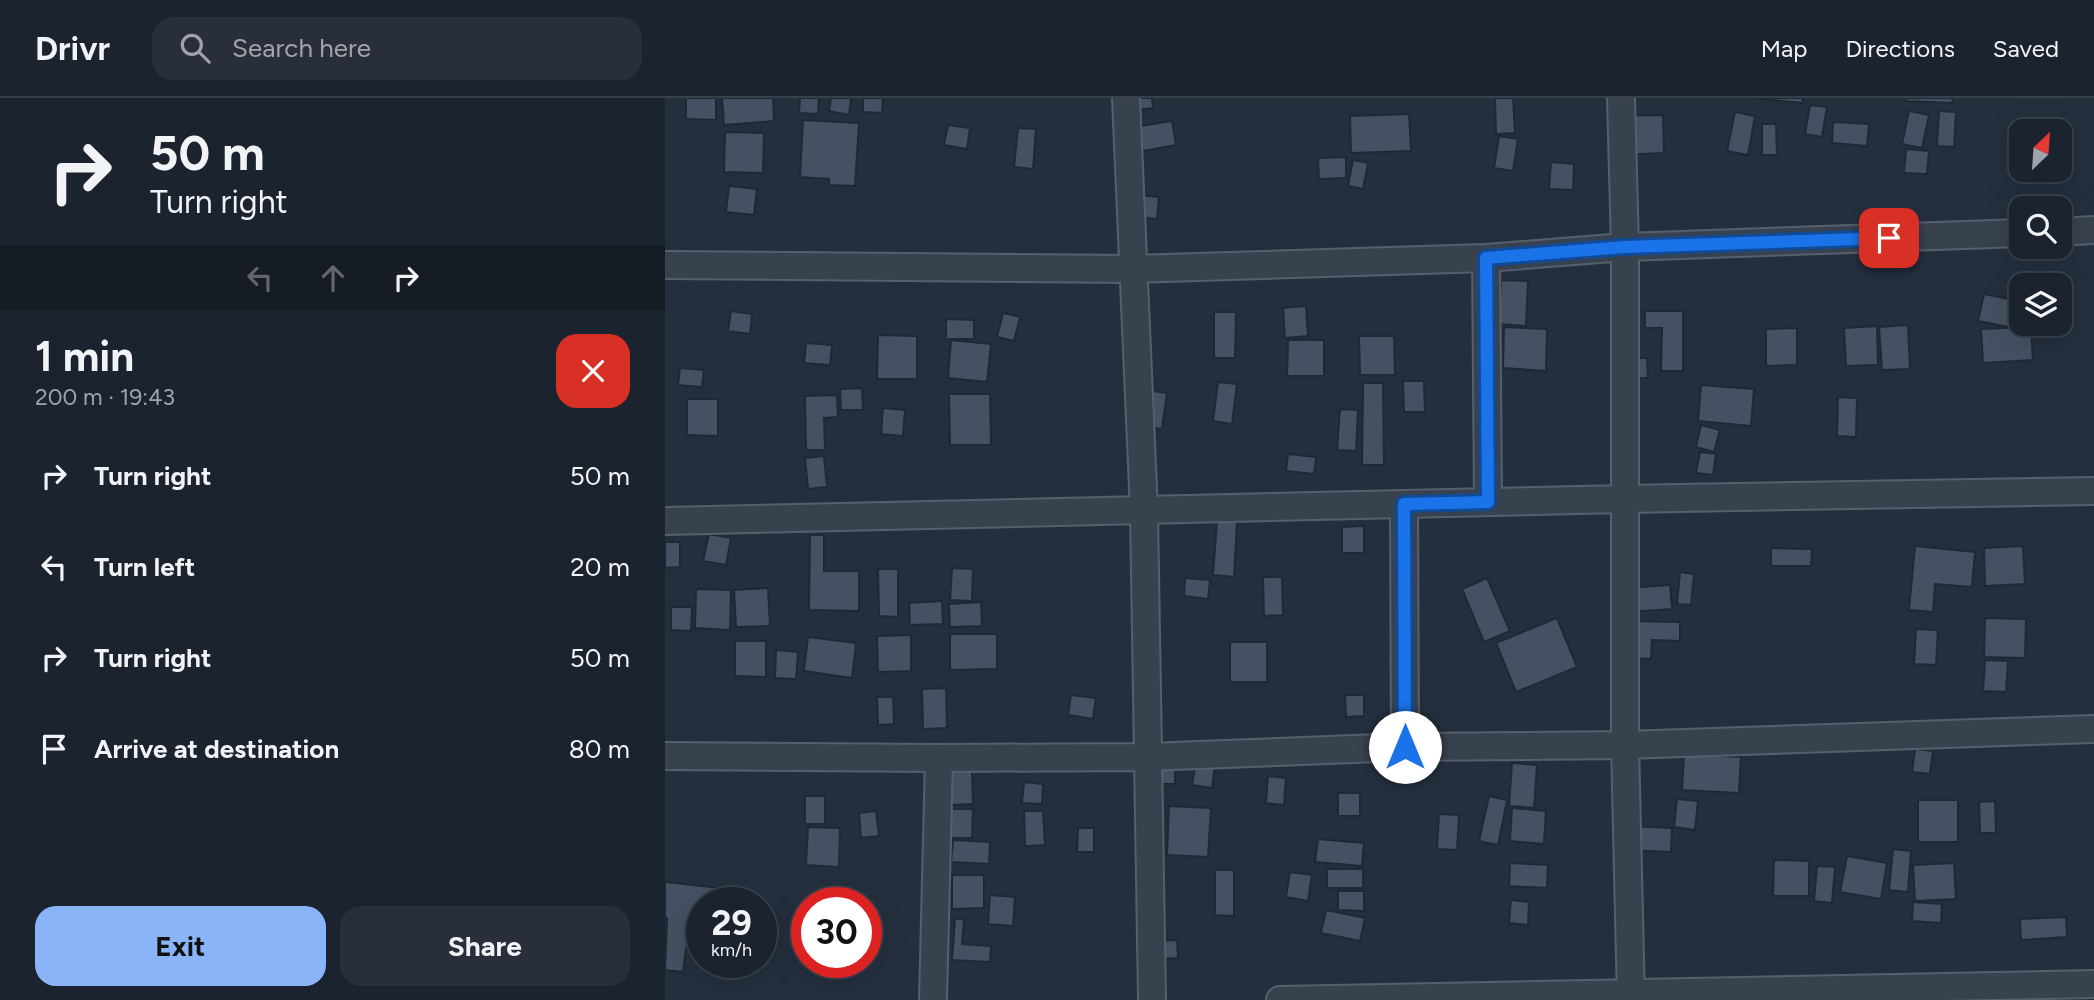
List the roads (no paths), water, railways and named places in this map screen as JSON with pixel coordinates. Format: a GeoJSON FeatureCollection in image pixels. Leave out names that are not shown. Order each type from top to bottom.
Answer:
{"type":"FeatureCollection","features":[{"type":"Feature","properties":{"kind":"street"},"geometry":{"type":"LineString","coordinates":[[1126,98],[1144,511],[1152,1000]]}},
{"type":"Feature","properties":{"kind":"street"},"geometry":{"type":"LineString","coordinates":[[1621,98],[1625,247],[1625,744],[1631,997]]}},
{"type":"Feature","properties":{"kind":"street"},"geometry":{"type":"LineString","coordinates":[[2072,231],[2094,230]]}},
{"type":"Feature","properties":{"kind":"street"},"geometry":{"type":"LineString","coordinates":[[665,265],[1132,269],[1486,258],[1625,247],[2009,233]]}},
{"type":"Feature","properties":{"kind":"street"},"geometry":{"type":"LineString","coordinates":[[1486,258],[1488,502]]}},
{"type":"Feature","properties":{"kind":"street"},"geometry":{"type":"LineString","coordinates":[[665,522],[1623,499],[2094,491]]}},
{"type":"Feature","properties":{"kind":"street"},"geometry":{"type":"LineString","coordinates":[[1404,504],[1405,747]]}},
{"type":"Feature","properties":{"kind":"street"},"geometry":{"type":"LineString","coordinates":[[665,756],[1147,757],[1405,747],[1625,744],[2094,729]]}},
{"type":"Feature","properties":{"kind":"street"},"geometry":{"type":"LineString","coordinates":[[933,1000],[939,758]]}},
{"type":"Feature","properties":{"kind":"street"},"geometry":{"type":"LineString","coordinates":[[1280,1000],[1631,997],[2094,984]]}}]}
